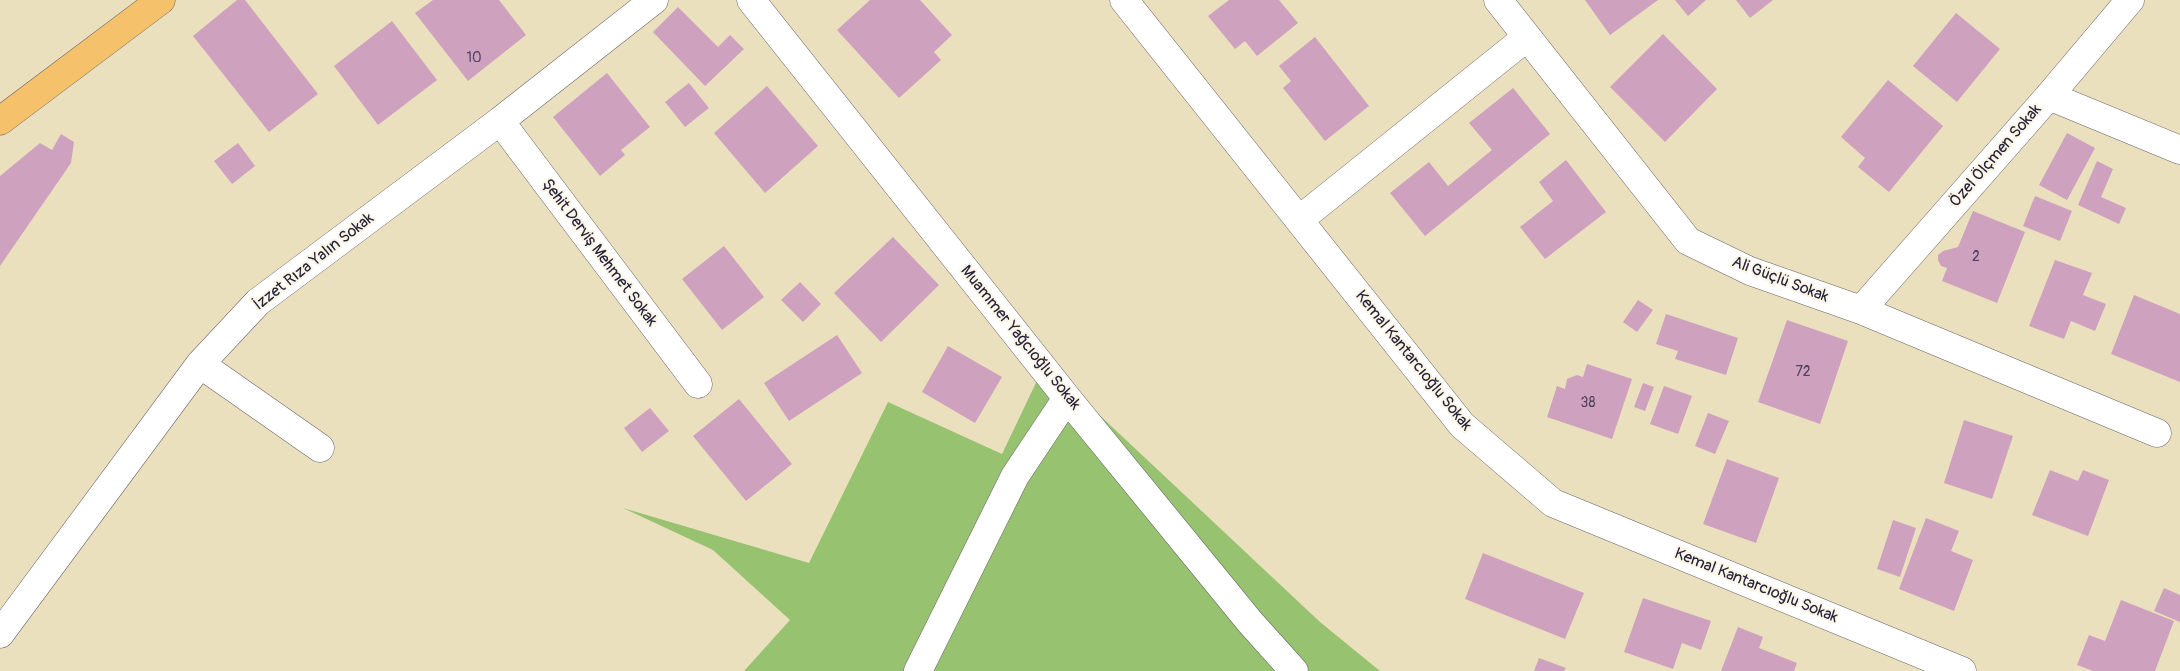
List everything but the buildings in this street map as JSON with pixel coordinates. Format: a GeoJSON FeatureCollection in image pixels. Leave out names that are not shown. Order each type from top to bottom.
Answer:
{"type":"FeatureCollection","features":[{"type":"Feature","properties":{"kind":"main road"},"geometry":{"type":"LineString","coordinates":[[0,121],[161,0]]}},
{"type":"Feature","properties":{"kind":"street","name":"İzzet Rıza Yalın Sokak"},"geometry":{"type":"LineString","coordinates":[[0,634],[200,364],[258,302],[500,121],[654,0]]}},
{"type":"Feature","properties":{"kind":"street","name":"Muammer Yağcıoğlu Sokak"},"geometry":{"type":"LineString","coordinates":[[751,0],[1067,398],[1250,622],[1294,671]]}},
{"type":"Feature","properties":{"kind":"street","name":"Kemal Kantarcıoğlu Sokak"},"geometry":{"type":"LineString","coordinates":[[1124,0],[1462,425],[1553,503],[1962,671]]}},
{"type":"Feature","properties":{"kind":"street","name":"Ali Güçlü Sokak"},"geometry":{"type":"LineString","coordinates":[[1498,0],[1688,241],[1750,272],[1861,310],[2157,433]]}},
{"type":"Feature","properties":{"kind":"street","name":"Özel Ölçmen Sokak"},"geometry":{"type":"LineString","coordinates":[[1861,310],[2049,96],[2130,0]]}},
{"type":"Feature","properties":{"kind":"street"},"geometry":{"type":"LineString","coordinates":[[1299,220],[1527,37]]}},
{"type":"Feature","properties":{"kind":"street"},"geometry":{"type":"LineString","coordinates":[[2049,96],[2180,150]]}},
{"type":"Feature","properties":{"kind":"street","name":"Şehit Derviş Mehmet Sokak"},"geometry":{"type":"LineString","coordinates":[[500,121],[698,384]]}},
{"type":"Feature","properties":{"kind":"street"},"geometry":{"type":"LineString","coordinates":[[200,364],[320,448]]}},
{"type":"Feature","properties":{"kind":"street"},"geometry":{"type":"LineString","coordinates":[[918,671],[1015,476],[1067,398]]}},
{"type":"Feature","properties":{"kind":"green space"},"geometry":{"type":"Polygon","coordinates":[[[1045,364],[1320,622],[1380,671],[744,671],[790,620],[713,550],[623,508],[809,563],[888,402],[1002,454],[1045,364]]]}}]}
